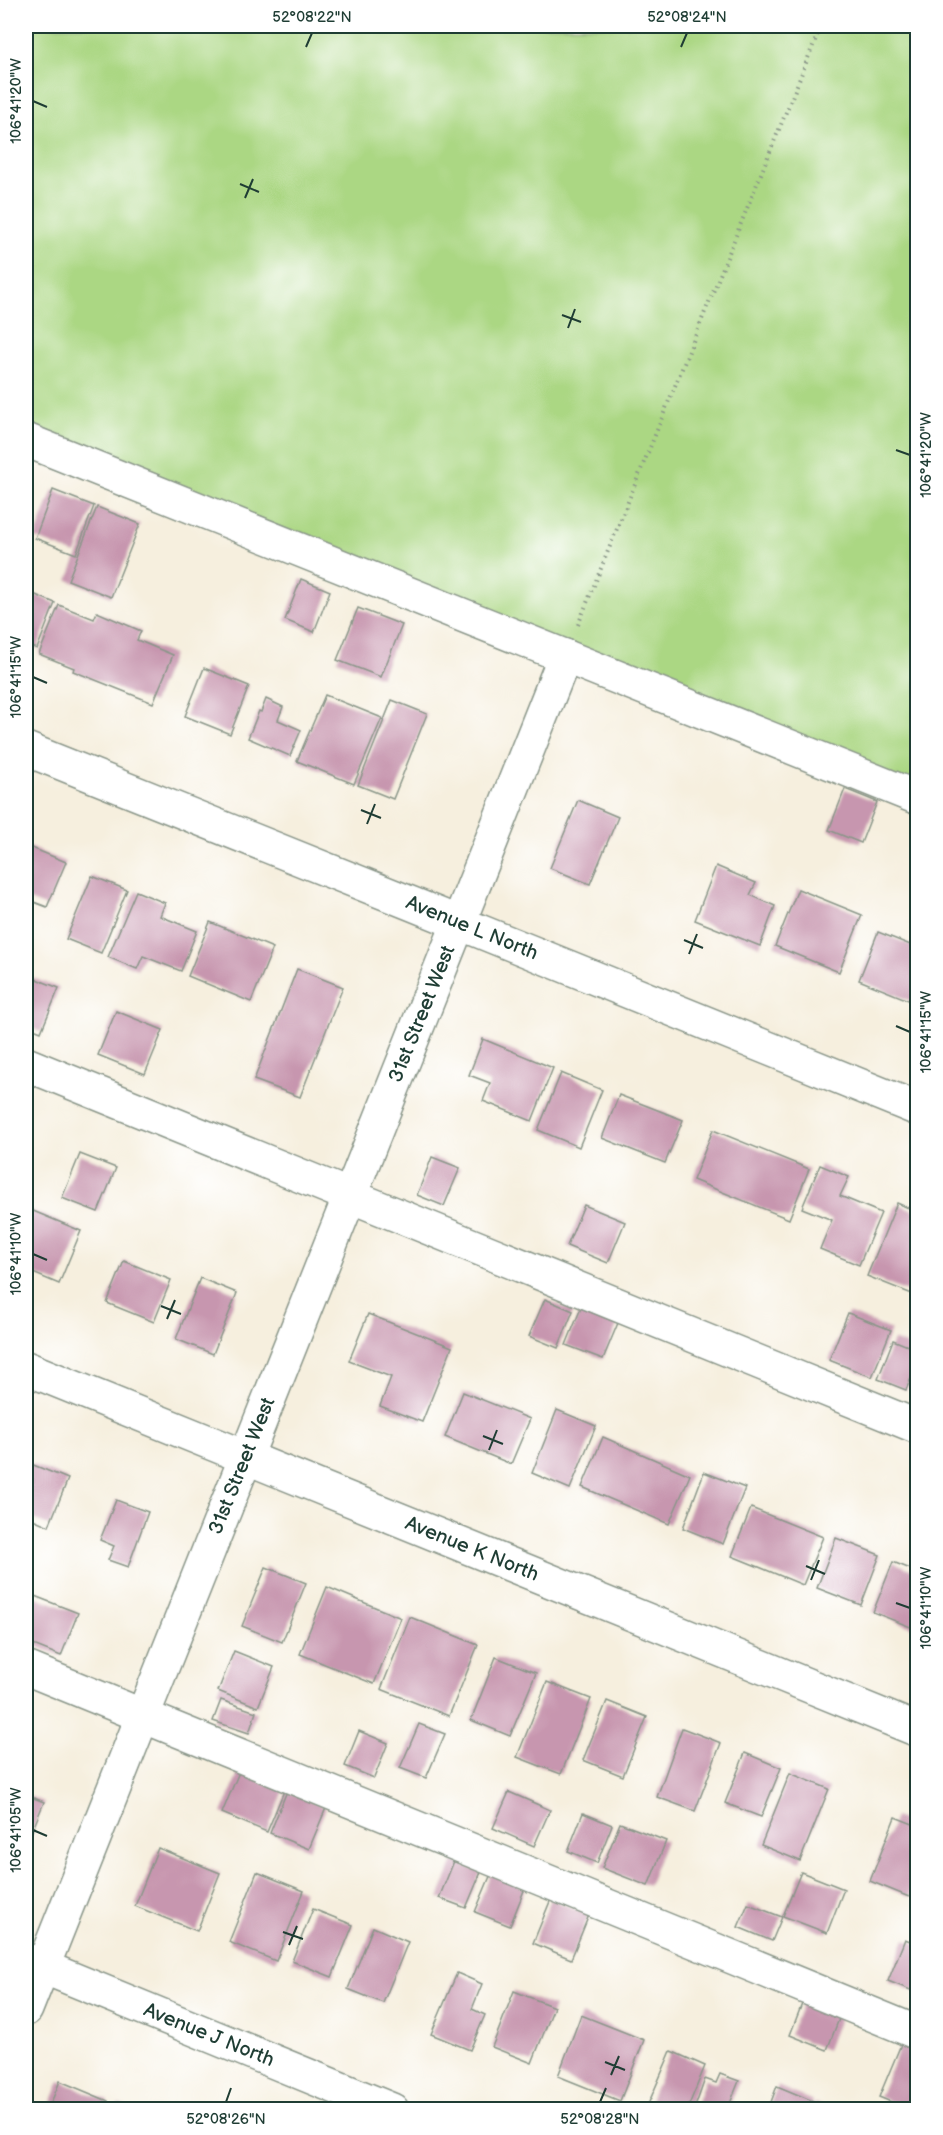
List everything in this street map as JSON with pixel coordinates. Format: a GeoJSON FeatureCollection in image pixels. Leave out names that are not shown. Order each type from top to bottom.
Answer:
{"type":"FeatureCollection","features":[{"type":"Feature","properties":{"kind":"street"},"geometry":{"type":"LineString","coordinates":[[26,440],[918,798]]}},
{"type":"Feature","properties":{"kind":"street","name":"31st Street West"},"geometry":{"type":"LineString","coordinates":[[26,2009],[34,1964],[143,1715],[566,656]]}},
{"type":"Feature","properties":{"kind":"street","name":"Avenue L North"},"geometry":{"type":"LineString","coordinates":[[26,749],[918,1108]]}},
{"type":"Feature","properties":{"kind":"street"},"geometry":{"type":"LineString","coordinates":[[26,1064],[918,1427]]}},
{"type":"Feature","properties":{"kind":"street","name":"Avenue K North"},"geometry":{"type":"LineString","coordinates":[[26,1368],[918,1730]]}},
{"type":"Feature","properties":{"kind":"street"},"geometry":{"type":"LineString","coordinates":[[26,1668],[918,2033]]}},
{"type":"Feature","properties":{"kind":"street","name":"Avenue J North"},"geometry":{"type":"LineString","coordinates":[[34,1964],[392,2109]]}},
{"type":"Feature","properties":{"kind":"path"},"geometry":{"type":"LineString","coordinates":[[566,656],[821,26]]}},
{"type":"Feature","properties":{"kind":"green space"},"geometry":{"type":"Polygon","coordinates":[[[26,26],[917,26],[917,809],[26,432],[26,26]]]}},
{"type":"Feature","properties":{"kind":"building"},"geometry":{"type":"Polygon","coordinates":[[[53,490],[94,506],[76,554],[35,538],[53,490]]]}},
{"type":"Feature","properties":{"kind":"building"},"geometry":{"type":"Polygon","coordinates":[[[97,507],[140,524],[111,597],[68,580],[97,507]]]}},
{"type":"Feature","properties":{"kind":"building"},"geometry":{"type":"Polygon","coordinates":[[[301,579],[330,591],[314,632],[285,620],[301,579]]]}},
{"type":"Feature","properties":{"kind":"building"},"geometry":{"type":"Polygon","coordinates":[[[26,591],[55,603],[37,649],[26,644],[26,591]]]}},
{"type":"Feature","properties":{"kind":"building"},"geometry":{"type":"Polygon","coordinates":[[[59,605],[94,619],[97,612],[141,631],[137,640],[173,655],[153,703],[73,671],[74,668],[39,654],[59,605]]]}},
{"type":"Feature","properties":{"kind":"building"},"geometry":{"type":"Polygon","coordinates":[[[358,608],[402,625],[381,677],[337,660],[358,608]]]}},
{"type":"Feature","properties":{"kind":"building"},"geometry":{"type":"Polygon","coordinates":[[[204,668],[249,686],[230,734],[185,716],[204,668]]]}},
{"type":"Feature","properties":{"kind":"building"},"geometry":{"type":"Polygon","coordinates":[[[325,695],[382,718],[354,784],[297,761],[325,695]]]}},
{"type":"Feature","properties":{"kind":"building"},"geometry":{"type":"Polygon","coordinates":[[[266,699],[283,707],[278,720],[301,730],[290,756],[248,738],[266,699]]]}},
{"type":"Feature","properties":{"kind":"building"},"geometry":{"type":"Polygon","coordinates":[[[392,700],[427,714],[393,799],[358,785],[392,700]]]}},
{"type":"Feature","properties":{"kind":"building"},"geometry":{"type":"Polygon","coordinates":[[[845,789],[877,802],[861,843],[829,830],[845,789]]]}},
{"type":"Feature","properties":{"kind":"building"},"geometry":{"type":"Polygon","coordinates":[[[578,800],[618,817],[590,884],[550,868],[578,800]]]}},
{"type":"Feature","properties":{"kind":"building"},"geometry":{"type":"Polygon","coordinates":[[[27,846],[66,862],[47,907],[26,899],[27,846]]]}},
{"type":"Feature","properties":{"kind":"building"},"geometry":{"type":"Polygon","coordinates":[[[716,866],[756,883],[750,895],[775,906],[760,946],[695,920],[716,866]]]}},
{"type":"Feature","properties":{"kind":"building"},"geometry":{"type":"Polygon","coordinates":[[[92,876],[127,890],[101,953],[66,939],[92,876]]]}},
{"type":"Feature","properties":{"kind":"building"},"geometry":{"type":"Polygon","coordinates":[[[798,889],[862,915],[839,972],[775,946],[798,889]]]}},
{"type":"Feature","properties":{"kind":"building"},"geometry":{"type":"Polygon","coordinates":[[[136,891],[165,903],[160,916],[197,931],[181,971],[143,956],[137,969],[108,957],[136,891]]]}},
{"type":"Feature","properties":{"kind":"building"},"geometry":{"type":"Polygon","coordinates":[[[210,922],[273,948],[251,1002],[188,976],[210,922]]]}},
{"type":"Feature","properties":{"kind":"building"},"geometry":{"type":"Polygon","coordinates":[[[878,932],[918,948],[918,1004],[859,980],[878,932]]]}},
{"type":"Feature","properties":{"kind":"building"},"geometry":{"type":"Polygon","coordinates":[[[297,969],[343,987],[300,1097],[254,1080],[297,969]]]}},
{"type":"Feature","properties":{"kind":"building"},"geometry":{"type":"Polygon","coordinates":[[[31,977],[59,988],[41,1032],[26,1026],[26,992],[31,977]]]}},
{"type":"Feature","properties":{"kind":"building"},"geometry":{"type":"Polygon","coordinates":[[[116,1011],[163,1030],[145,1074],[98,1055],[116,1011]]]}},
{"type":"Feature","properties":{"kind":"building"},"geometry":{"type":"Polygon","coordinates":[[[483,1039],[553,1068],[532,1121],[483,1101],[490,1083],[469,1075],[483,1039]]]}},
{"type":"Feature","properties":{"kind":"building"},"geometry":{"type":"Polygon","coordinates":[[[561,1073],[602,1090],[579,1147],[538,1130],[561,1073]]]}},
{"type":"Feature","properties":{"kind":"building"},"geometry":{"type":"Polygon","coordinates":[[[619,1095],[683,1120],[665,1163],[602,1138],[619,1095]]]}},
{"type":"Feature","properties":{"kind":"building"},"geometry":{"type":"Polygon","coordinates":[[[713,1130],[809,1169],[789,1219],[693,1180],[713,1130]]]}},
{"type":"Feature","properties":{"kind":"building"},"geometry":{"type":"Polygon","coordinates":[[[80,1154],[116,1168],[98,1212],[62,1198],[80,1154]]]}},
{"type":"Feature","properties":{"kind":"building"},"geometry":{"type":"Polygon","coordinates":[[[432,1157],[460,1168],[444,1206],[417,1195],[432,1157]]]}},
{"type":"Feature","properties":{"kind":"building"},"geometry":{"type":"Polygon","coordinates":[[[820,1165],[849,1177],[840,1196],[881,1213],[859,1265],[820,1249],[832,1220],[802,1208],[820,1165]]]}},
{"type":"Feature","properties":{"kind":"building"},"geometry":{"type":"Polygon","coordinates":[[[897,1203],[918,1212],[918,1280],[912,1294],[867,1276],[897,1203]]]}},
{"type":"Feature","properties":{"kind":"building"},"geometry":{"type":"Polygon","coordinates":[[[584,1205],[625,1222],[608,1263],[567,1246],[584,1205]]]}},
{"type":"Feature","properties":{"kind":"building"},"geometry":{"type":"Polygon","coordinates":[[[26,1208],[81,1231],[59,1284],[26,1270],[26,1208]]]}},
{"type":"Feature","properties":{"kind":"building"},"geometry":{"type":"Polygon","coordinates":[[[124,1261],[171,1280],[154,1322],[107,1303],[124,1261]]]}},
{"type":"Feature","properties":{"kind":"building"},"geometry":{"type":"Polygon","coordinates":[[[200,1278],[237,1293],[213,1354],[176,1339],[200,1278]]]}},
{"type":"Feature","properties":{"kind":"building"},"geometry":{"type":"Polygon","coordinates":[[[545,1299],[573,1311],[558,1348],[529,1336],[545,1299]]]}},
{"type":"Feature","properties":{"kind":"building"},"geometry":{"type":"Polygon","coordinates":[[[581,1308],[618,1323],[603,1359],[566,1345],[581,1308]]]}},
{"type":"Feature","properties":{"kind":"building"},"geometry":{"type":"Polygon","coordinates":[[[848,1313],[891,1330],[872,1377],[829,1360],[848,1313]]]}},
{"type":"Feature","properties":{"kind":"building"},"geometry":{"type":"Polygon","coordinates":[[[368,1314],[452,1347],[422,1422],[380,1406],[391,1377],[349,1361],[368,1314]]]}},
{"type":"Feature","properties":{"kind":"building"},"geometry":{"type":"Polygon","coordinates":[[[893,1340],[918,1350],[918,1362],[906,1390],[878,1379],[893,1340]]]}},
{"type":"Feature","properties":{"kind":"building"},"geometry":{"type":"Polygon","coordinates":[[[463,1392],[530,1419],[511,1464],[445,1437],[463,1392]]]}},
{"type":"Feature","properties":{"kind":"building"},"geometry":{"type":"Polygon","coordinates":[[[557,1410],[596,1426],[570,1489],[532,1473],[557,1410]]]}},
{"type":"Feature","properties":{"kind":"building"},"geometry":{"type":"Polygon","coordinates":[[[603,1437],[690,1475],[669,1524],[582,1487],[603,1437]]]}},
{"type":"Feature","properties":{"kind":"building"},"geometry":{"type":"Polygon","coordinates":[[[26,1462],[68,1479],[49,1526],[26,1516],[26,1462]]]}},
{"type":"Feature","properties":{"kind":"building"},"geometry":{"type":"Polygon","coordinates":[[[704,1472],[745,1488],[723,1544],[683,1528],[704,1472]]]}},
{"type":"Feature","properties":{"kind":"building"},"geometry":{"type":"Polygon","coordinates":[[[116,1500],[148,1512],[128,1567],[108,1560],[114,1546],[100,1540],[116,1500]]]}},
{"type":"Feature","properties":{"kind":"building"},"geometry":{"type":"Polygon","coordinates":[[[751,1508],[823,1537],[803,1585],[732,1556],[751,1508]]]}},
{"type":"Feature","properties":{"kind":"building"},"geometry":{"type":"Polygon","coordinates":[[[836,1538],[880,1555],[861,1605],[817,1588],[836,1538]]]}},
{"type":"Feature","properties":{"kind":"building"},"geometry":{"type":"Polygon","coordinates":[[[893,1562],[918,1572],[918,1630],[873,1612],[893,1562]]]}},
{"type":"Feature","properties":{"kind":"building"},"geometry":{"type":"Polygon","coordinates":[[[266,1567],[306,1583],[282,1642],[242,1626],[266,1567]]]}},
{"type":"Feature","properties":{"kind":"building"},"geometry":{"type":"Polygon","coordinates":[[[327,1587],[401,1618],[374,1684],[300,1654],[327,1587]]]}},
{"type":"Feature","properties":{"kind":"building"},"geometry":{"type":"Polygon","coordinates":[[[32,1595],[78,1613],[61,1656],[26,1642],[26,1610],[32,1595]]]}},
{"type":"Feature","properties":{"kind":"building"},"geometry":{"type":"Polygon","coordinates":[[[410,1617],[478,1645],[449,1716],[381,1689],[410,1617]]]}},
{"type":"Feature","properties":{"kind":"building"},"geometry":{"type":"Polygon","coordinates":[[[234,1651],[274,1667],[258,1707],[218,1691],[234,1651]]]}},
{"type":"Feature","properties":{"kind":"building"},"geometry":{"type":"Polygon","coordinates":[[[496,1657],[536,1673],[510,1736],[471,1720],[496,1657]]]}},
{"type":"Feature","properties":{"kind":"building"},"geometry":{"type":"Polygon","coordinates":[[[547,1682],[591,1699],[561,1774],[517,1757],[547,1682]]]}},
{"type":"Feature","properties":{"kind":"building"},"geometry":{"type":"Polygon","coordinates":[[[221,1700],[256,1712],[249,1733],[213,1721],[221,1700]]]}},
{"type":"Feature","properties":{"kind":"building"},"geometry":{"type":"Polygon","coordinates":[[[607,1701],[647,1717],[623,1776],[583,1760],[607,1701]]]}},
{"type":"Feature","properties":{"kind":"building"},"geometry":{"type":"Polygon","coordinates":[[[419,1724],[445,1734],[426,1778],[400,1768],[419,1724]]]}},
{"type":"Feature","properties":{"kind":"building"},"geometry":{"type":"Polygon","coordinates":[[[682,1728],[721,1743],[695,1811],[657,1797],[682,1728]]]}},
{"type":"Feature","properties":{"kind":"building"},"geometry":{"type":"Polygon","coordinates":[[[359,1731],[388,1743],[374,1778],[345,1766],[359,1731]]]}},
{"type":"Feature","properties":{"kind":"building"},"geometry":{"type":"Polygon","coordinates":[[[745,1753],[781,1768],[761,1817],[725,1803],[745,1753]]]}},
{"type":"Feature","properties":{"kind":"building"},"geometry":{"type":"Polygon","coordinates":[[[239,1772],[284,1791],[267,1832],[222,1813],[239,1772]]]}},
{"type":"Feature","properties":{"kind":"building"},"geometry":{"type":"Polygon","coordinates":[[[790,1773],[829,1789],[800,1861],[761,1845],[790,1773]]]}},
{"type":"Feature","properties":{"kind":"building"},"geometry":{"type":"Polygon","coordinates":[[[287,1791],[326,1808],[309,1849],[270,1833],[287,1791]]]}},
{"type":"Feature","properties":{"kind":"building"},"geometry":{"type":"Polygon","coordinates":[[[509,1792],[550,1810],[534,1846],[493,1828],[509,1792]]]}},
{"type":"Feature","properties":{"kind":"building"},"geometry":{"type":"Polygon","coordinates":[[[26,1795],[44,1802],[26,1846],[26,1795]]]}},
{"type":"Feature","properties":{"kind":"building"},"geometry":{"type":"Polygon","coordinates":[[[583,1813],[612,1825],[597,1863],[568,1851],[583,1813]]]}},
{"type":"Feature","properties":{"kind":"building"},"geometry":{"type":"Polygon","coordinates":[[[895,1817],[918,1826],[918,1876],[909,1897],[870,1881],[895,1817]]]}},
{"type":"Feature","properties":{"kind":"building"},"geometry":{"type":"Polygon","coordinates":[[[620,1823],[666,1841],[648,1886],[602,1868],[620,1823]]]}},
{"type":"Feature","properties":{"kind":"building"},"geometry":{"type":"Polygon","coordinates":[[[158,1848],[220,1873],[197,1931],[135,1906],[158,1848]]]}},
{"type":"Feature","properties":{"kind":"building"},"geometry":{"type":"Polygon","coordinates":[[[454,1861],[481,1872],[466,1908],[439,1898],[454,1861]]]}},
{"type":"Feature","properties":{"kind":"building"},"geometry":{"type":"Polygon","coordinates":[[[257,1872],[304,1891],[276,1961],[229,1942],[257,1872]]]}},
{"type":"Feature","properties":{"kind":"building"},"geometry":{"type":"Polygon","coordinates":[[[801,1872],[844,1889],[827,1933],[783,1916],[801,1872]]]}},
{"type":"Feature","properties":{"kind":"building"},"geometry":{"type":"Polygon","coordinates":[[[491,1874],[525,1888],[510,1926],[475,1912],[491,1874]]]}},
{"type":"Feature","properties":{"kind":"building"},"geometry":{"type":"Polygon","coordinates":[[[551,1899],[589,1915],[571,1959],[533,1943],[551,1899]]]}},
{"type":"Feature","properties":{"kind":"building"},"geometry":{"type":"Polygon","coordinates":[[[748,1904],[782,1917],[772,1941],[738,1927],[748,1904]]]}},
{"type":"Feature","properties":{"kind":"building"},"geometry":{"type":"Polygon","coordinates":[[[313,1909],[353,1925],[332,1977],[292,1961],[313,1909]]]}},
{"type":"Feature","properties":{"kind":"building"},"geometry":{"type":"Polygon","coordinates":[[[373,1927],[408,1942],[383,2003],[348,1989],[373,1927]]]}},
{"type":"Feature","properties":{"kind":"building"},"geometry":{"type":"Polygon","coordinates":[[[905,1939],[918,1944],[918,1993],[888,1981],[905,1939]]]}},
{"type":"Feature","properties":{"kind":"building"},"geometry":{"type":"Polygon","coordinates":[[[457,1973],[482,1984],[472,2009],[485,2015],[470,2050],[431,2034],[457,1973]]]}},
{"type":"Feature","properties":{"kind":"building"},"geometry":{"type":"Polygon","coordinates":[[[514,1991],[554,2007],[532,2063],[492,2047],[514,1991]]]}},
{"type":"Feature","properties":{"kind":"building"},"geometry":{"type":"Polygon","coordinates":[[[805,1996],[842,2011],[827,2050],[790,2035],[805,1996]]]}},
{"type":"Feature","properties":{"kind":"building"},"geometry":{"type":"Polygon","coordinates":[[[581,2015],[644,2040],[620,2101],[558,2076],[581,2015]]]}},
{"type":"Feature","properties":{"kind":"building"},"geometry":{"type":"Polygon","coordinates":[[[902,2042],[918,2048],[918,2110],[911,2110],[879,2097],[902,2042]]]}},
{"type":"Feature","properties":{"kind":"building"},"geometry":{"type":"Polygon","coordinates":[[[671,2051],[705,2066],[687,2110],[653,2110],[647,2107],[671,2051]]]}},
{"type":"Feature","properties":{"kind":"building"},"geometry":{"type":"Polygon","coordinates":[[[720,2074],[739,2081],[729,2106],[738,2110],[694,2110],[705,2079],[716,2083],[720,2074]]]}},
{"type":"Feature","properties":{"kind":"building"},"geometry":{"type":"Polygon","coordinates":[[[60,2081],[108,2101],[104,2110],[48,2110],[60,2081]]]}},
{"type":"Feature","properties":{"kind":"building"},"geometry":{"type":"Polygon","coordinates":[[[777,2086],[813,2101],[810,2110],[768,2110],[777,2086]]]}},
{"type":"Feature","properties":{"kind":"building"},"geometry":{"type":"Polygon","coordinates":[[[815,2103],[832,2109],[832,2110],[812,2110],[815,2103]]]}},
{"type":"Feature","properties":{"kind":"building"},"geometry":{"type":"Polygon","coordinates":[[[118,2104],[132,2109],[116,2110],[118,2104]]]}}]}
